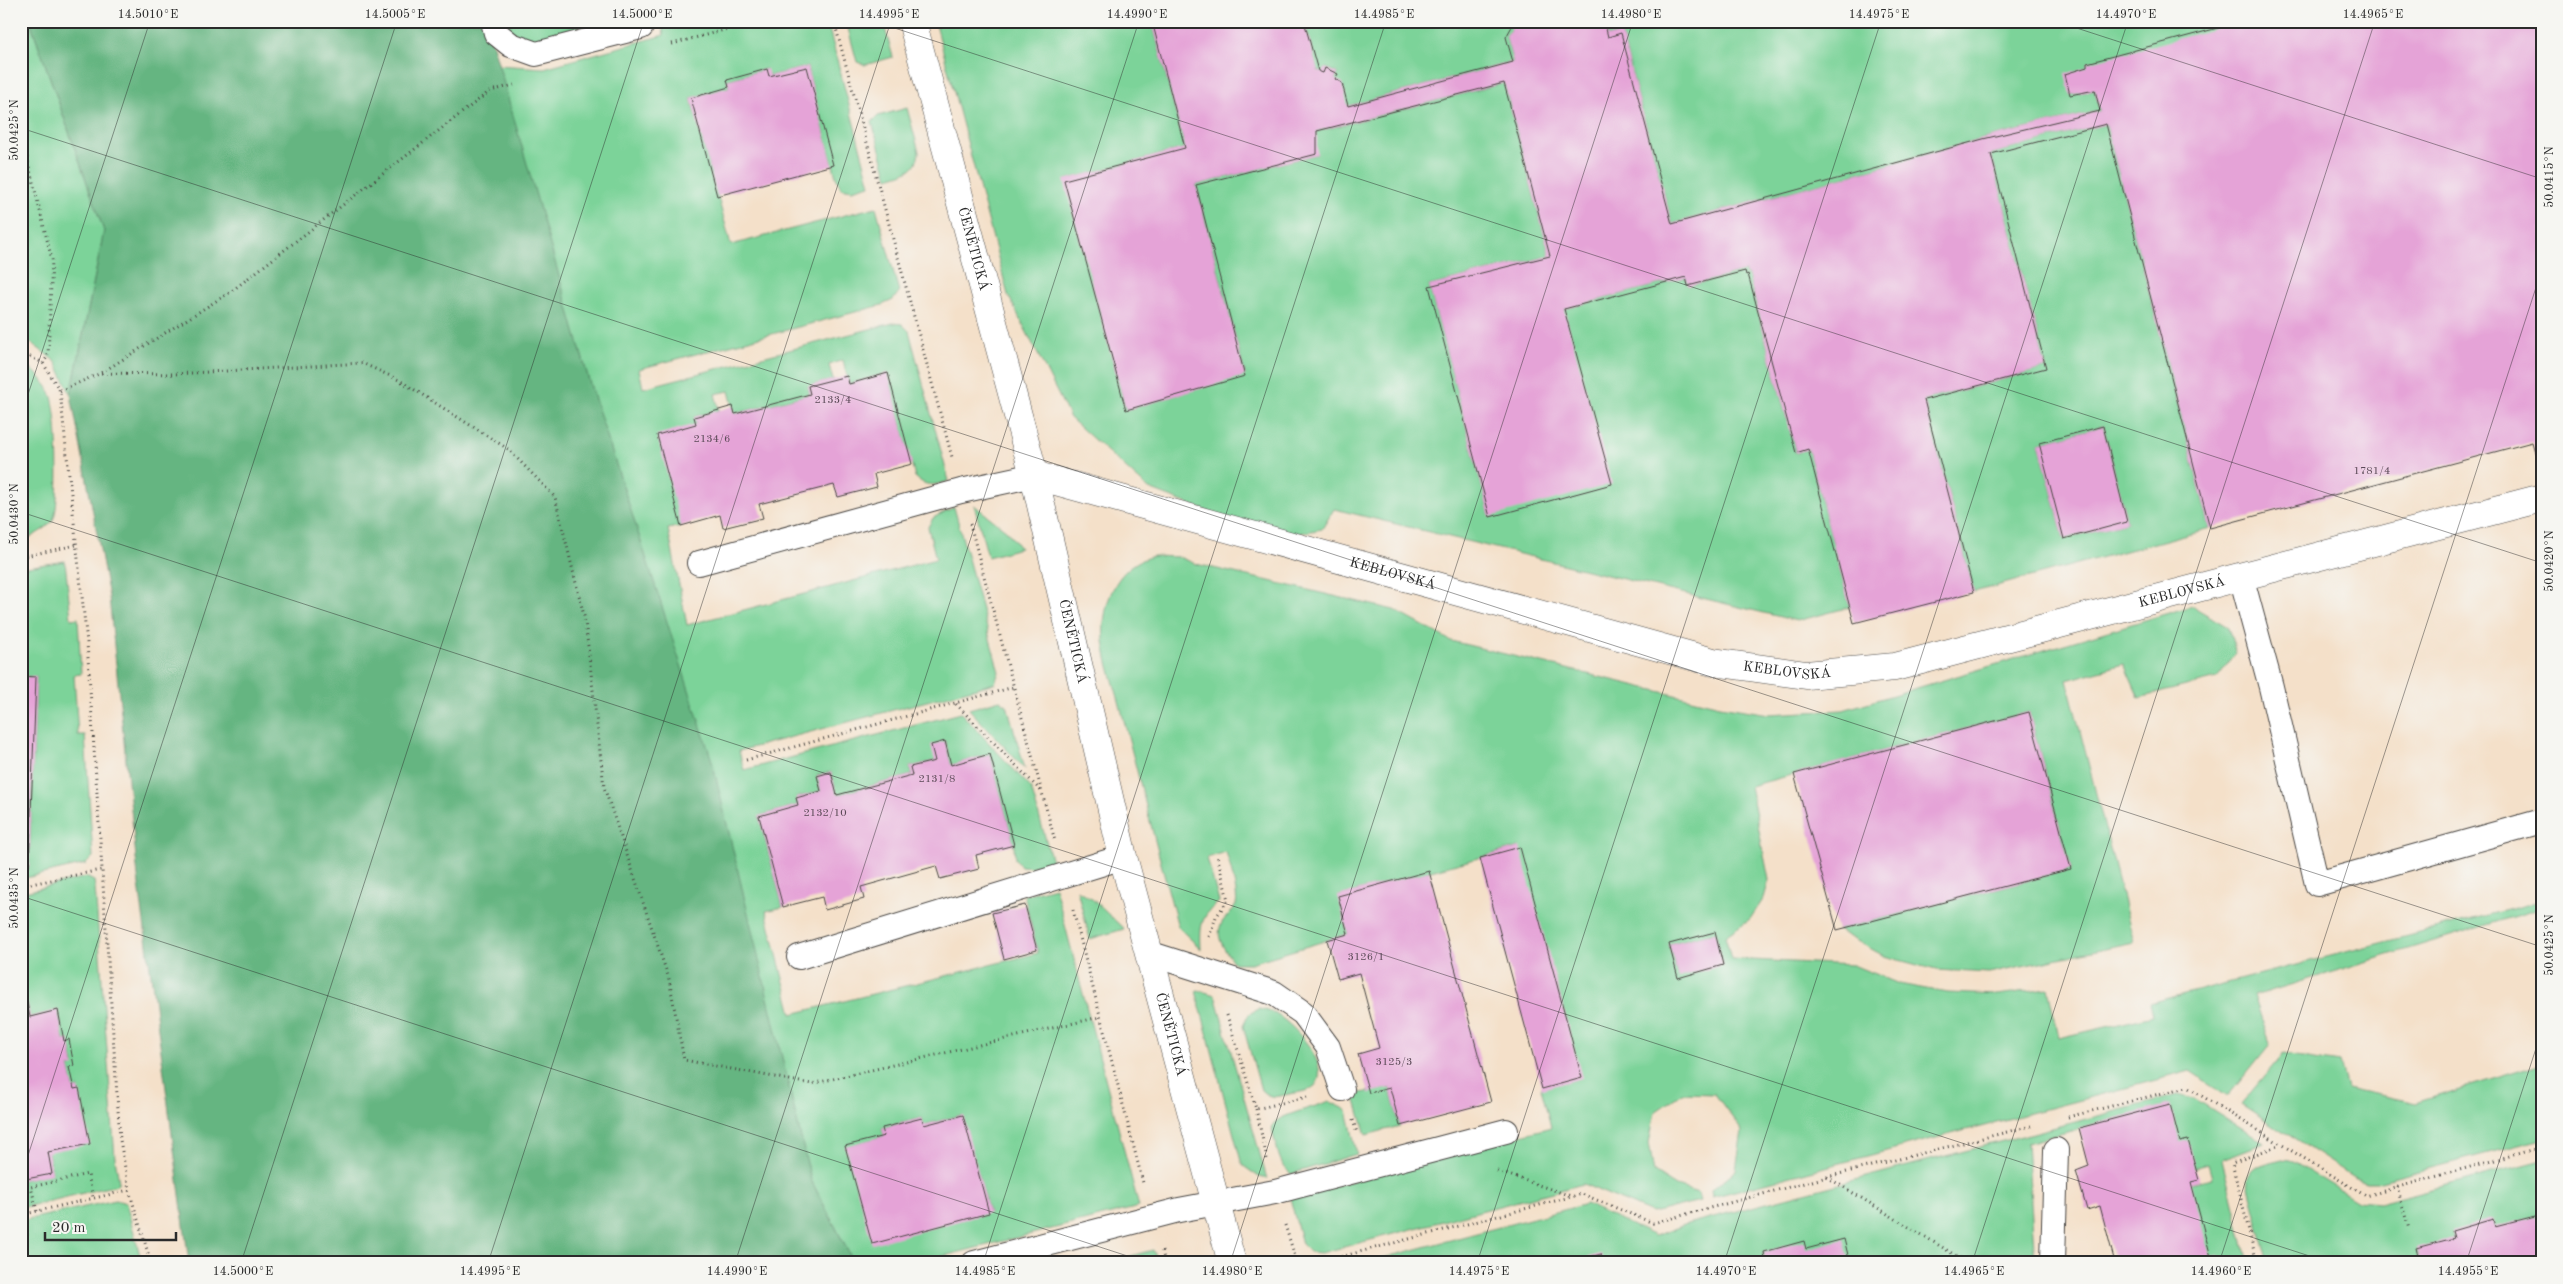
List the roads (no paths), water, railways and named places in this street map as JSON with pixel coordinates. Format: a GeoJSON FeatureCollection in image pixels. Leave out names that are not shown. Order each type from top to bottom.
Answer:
{"type":"FeatureCollection","features":[{"type":"Feature","properties":{"kind":"street","name":"ČENĚTICKÁ"},"geometry":{"type":"LineString","coordinates":[[912,21],[1034,474],[1123,857],[1214,1203],[1232,1263]]}},
{"type":"Feature","properties":{"kind":"street","name":"KEBLOVSKÁ"},"geometry":{"type":"LineString","coordinates":[[1034,474],[1713,662],[1806,675],[1895,667],[2542,498]]}},
{"type":"Feature","properties":{"kind":"lane"},"geometry":{"type":"LineString","coordinates":[[493,21],[496,33],[511,45],[536,54],[641,27]]}},
{"type":"Feature","properties":{"kind":"lane"},"geometry":{"type":"LineString","coordinates":[[699,563],[961,491],[1034,474]]}},
{"type":"Feature","properties":{"kind":"lane"},"geometry":{"type":"LineString","coordinates":[[2241,576],[2275,706],[2317,884],[2542,821]]}},
{"type":"Feature","properties":{"kind":"lane"},"geometry":{"type":"LineString","coordinates":[[799,957],[1123,857]]}},
{"type":"Feature","properties":{"kind":"lane"},"geometry":{"type":"LineString","coordinates":[[1148,953],[1274,993],[1303,1013],[1328,1047],[1342,1089]]}},
{"type":"Feature","properties":{"kind":"lane"},"geometry":{"type":"LineString","coordinates":[[974,1263],[1214,1203],[1275,1192],[1506,1131]]}},
{"type":"Feature","properties":{"kind":"lane"},"geometry":{"type":"LineString","coordinates":[[2053,1263],[2056,1150]]}}]}
